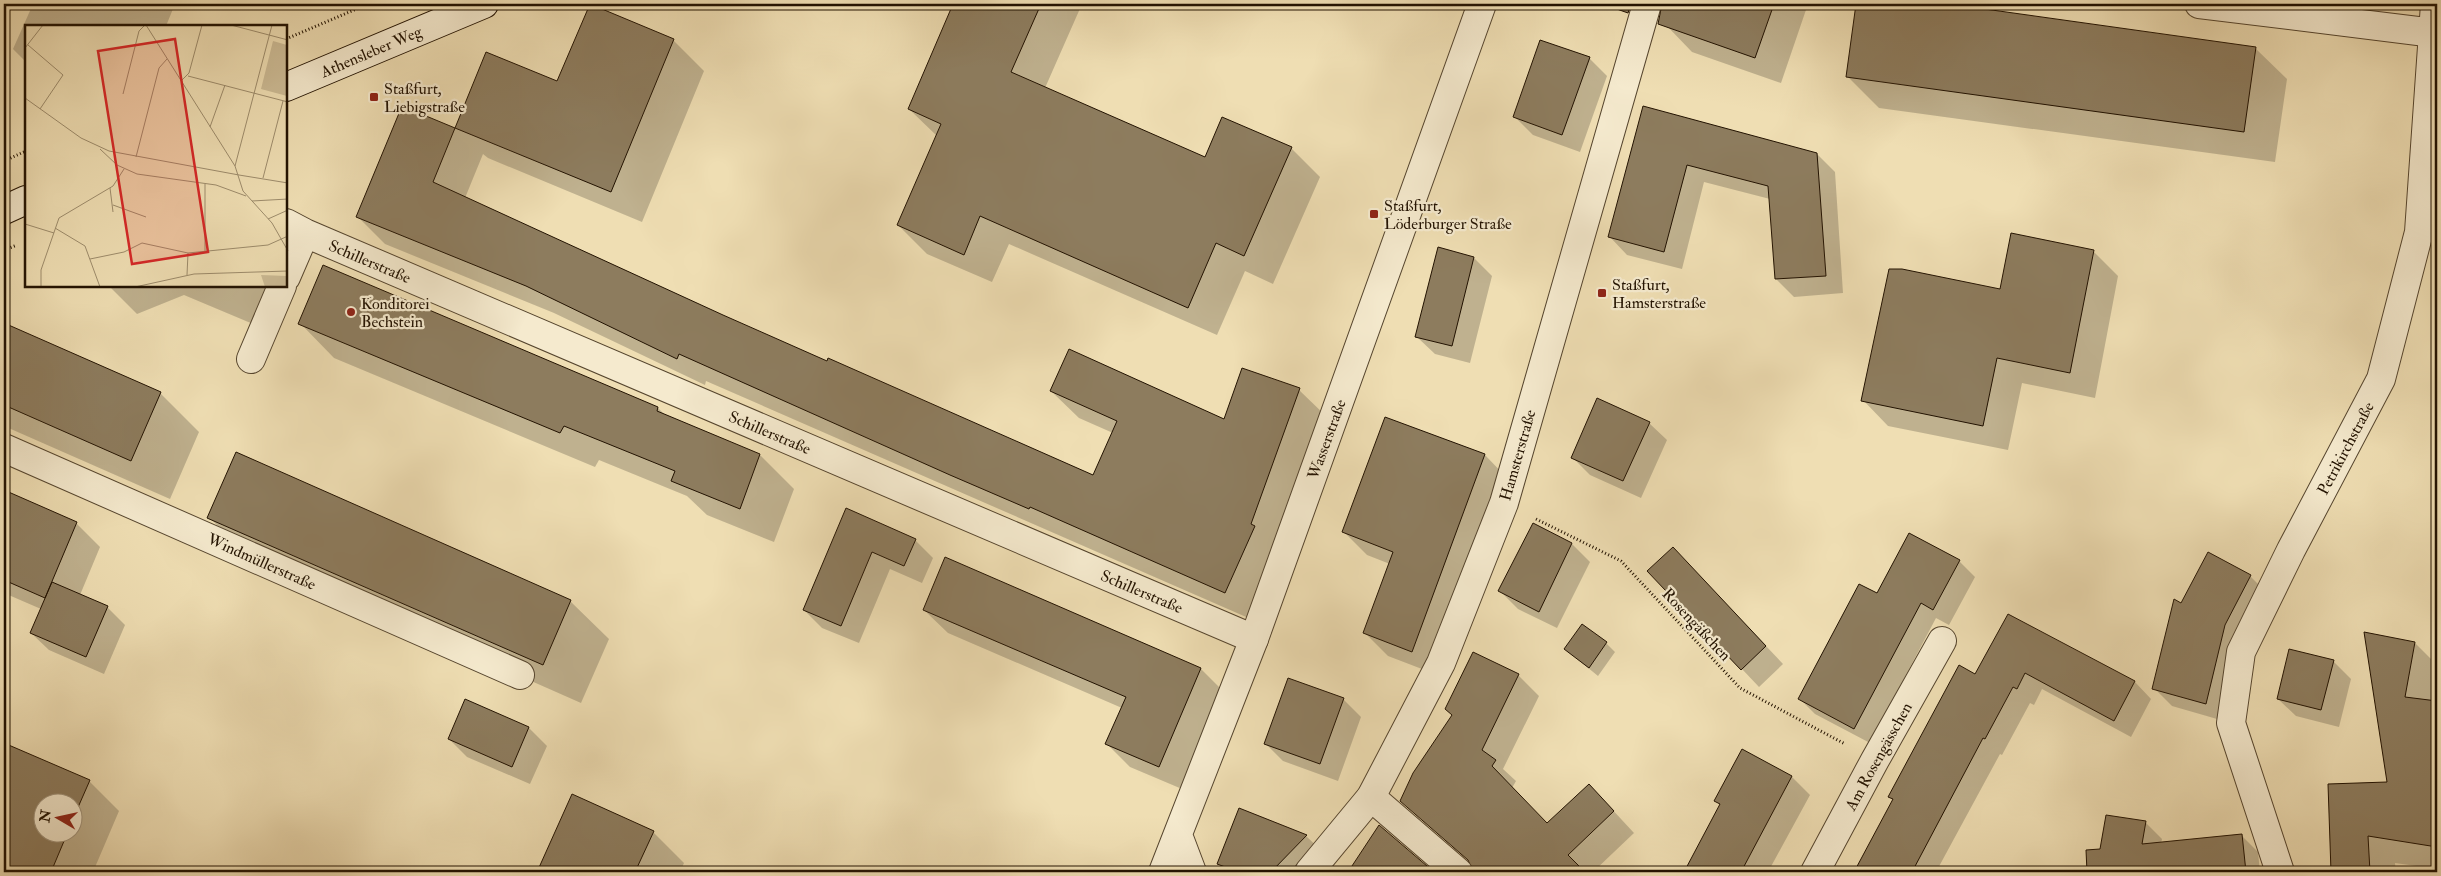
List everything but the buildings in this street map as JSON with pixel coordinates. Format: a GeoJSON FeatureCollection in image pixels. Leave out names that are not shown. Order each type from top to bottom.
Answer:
{"type":"FeatureCollection","features":[{"type":"Feature","properties":{"kind":"street","name":"Athensleber Weg"},"geometry":{"type":"LineString","coordinates":[[288,86],[483,4]]}},
{"type":"Feature","properties":{"kind":"street","name":"Wasserstraße"},"geometry":{"type":"LineString","coordinates":[[1163,872],[1254,639],[1482,4]]}},
{"type":"Feature","properties":{"kind":"street","name":"Hamsterstraße"},"geometry":{"type":"LineString","coordinates":[[1309,872],[1371,797],[1441,663],[1504,502],[1647,4]]}},
{"type":"Feature","properties":{"kind":"street"},"geometry":{"type":"LineString","coordinates":[[2199,4],[2434,33]]}},
{"type":"Feature","properties":{"kind":"street","name":"Petrikirchstraße"},"geometry":{"type":"LineString","coordinates":[[2280,872],[2231,723],[2240,652],[2381,379],[2428,234],[2435,4]]}},
{"type":"Feature","properties":{"kind":"street"},"geometry":{"type":"LineString","coordinates":[[4,210],[25,200]]}},
{"type":"Feature","properties":{"kind":"street","name":"Schillerstraße"},"geometry":{"type":"LineString","coordinates":[[296,228],[1254,639]]}},
{"type":"Feature","properties":{"kind":"street"},"geometry":{"type":"LineString","coordinates":[[288,267],[296,228]]}},
{"type":"Feature","properties":{"kind":"street"},"geometry":{"type":"LineString","coordinates":[[251,359],[281,288]]}},
{"type":"Feature","properties":{"kind":"street","name":"Windmüllerstraße"},"geometry":{"type":"LineString","coordinates":[[4,448],[520,675]]}},
{"type":"Feature","properties":{"kind":"street","name":"Am Rosengässchen"},"geometry":{"type":"LineString","coordinates":[[1815,872],[1942,641]]}},
{"type":"Feature","properties":{"kind":"street"},"geometry":{"type":"LineString","coordinates":[[1371,797],[1458,872]]}},
{"type":"Feature","properties":{"kind":"street"},"geometry":{"type":"LineString","coordinates":[[1178,835],[1192,872]]}},
{"type":"Feature","properties":{"kind":"path"},"geometry":{"type":"LineString","coordinates":[[288,38],[368,4]]}},
{"type":"Feature","properties":{"kind":"path"},"geometry":{"type":"LineString","coordinates":[[4,161],[25,152]]}},
{"type":"Feature","properties":{"kind":"path","name":"Rosengäßchen"},"geometry":{"type":"LineString","coordinates":[[1504,502],[1621,561],[1740,688],[1875,760]]}},
{"type":"Feature","properties":{"kind":"place","name":"Staßfurt, Liebigstraße"},"geometry":{"type":"Point","coordinates":[374,97]}},
{"type":"Feature","properties":{"kind":"place","name":"Staßfurt, Löderburger Straße"},"geometry":{"type":"Point","coordinates":[1374,214]}},
{"type":"Feature","properties":{"kind":"place","name":"Staßfurt, Hamsterstraße"},"geometry":{"type":"Point","coordinates":[1602,293]}},
{"type":"Feature","properties":{"kind":"place","name":"Konditorei Bechstein"},"geometry":{"type":"Point","coordinates":[351,312]}}]}
